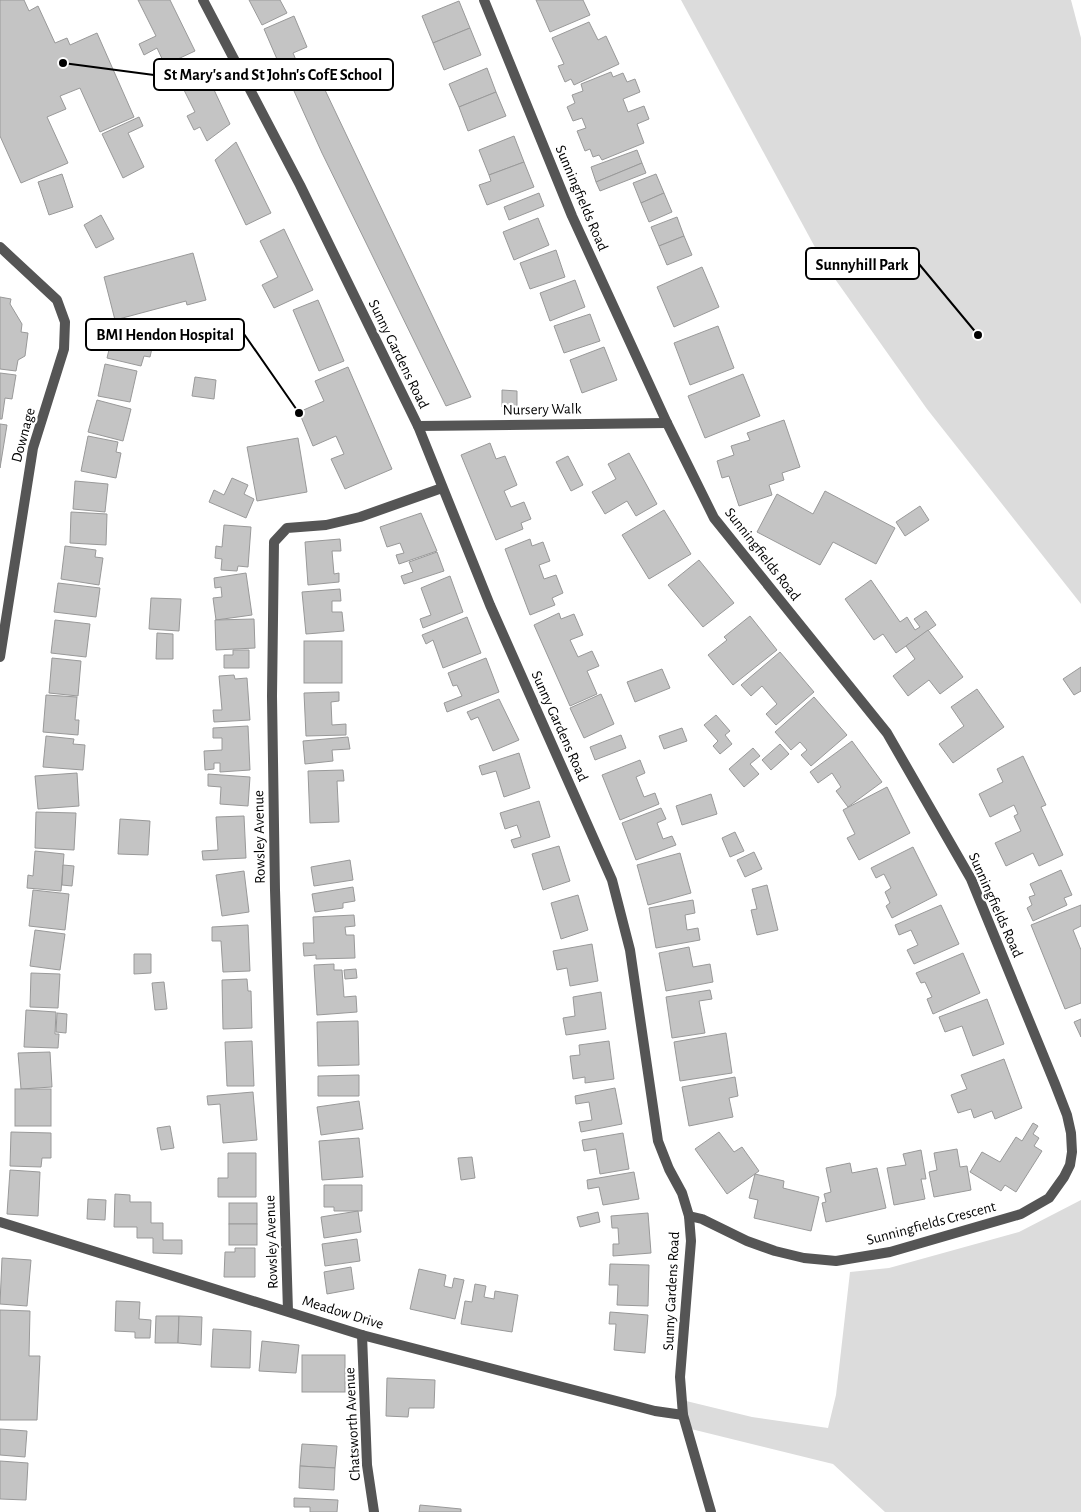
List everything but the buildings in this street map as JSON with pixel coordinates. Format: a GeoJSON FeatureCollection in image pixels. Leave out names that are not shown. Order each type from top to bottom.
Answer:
{"type":"FeatureCollection","features":[{"type":"Feature","properties":{"kind":"street","name":"Sunny Gardens Road"},"geometry":{"type":"LineString","coordinates":[[202,0],[300,185],[418,426],[490,605],[612,880],[630,950],[658,1141],[669,1169],[682,1193],[690,1216],[691,1241],[680,1377],[682,1415],[711,1512]]}},
{"type":"Feature","properties":{"kind":"street","name":"Sunningfields Road"},"geometry":{"type":"LineString","coordinates":[[484,0],[572,216],[667,422],[714,518],[887,733],[971,879],[1050,1073]]}},
{"type":"Feature","properties":{"kind":"street","name":"Downage"},"geometry":{"type":"LineString","coordinates":[[0,247],[57,300],[65,322],[64,349],[33,448],[0,657]]}},
{"type":"Feature","properties":{"kind":"street","name":"Nursery Walk"},"geometry":{"type":"LineString","coordinates":[[418,426],[667,422]]}},
{"type":"Feature","properties":{"kind":"street","name":"Rowsley Avenue"},"geometry":{"type":"LineString","coordinates":[[288,1311],[275,870],[272,696],[274,542],[286,528],[326,525],[360,517],[442,488]]}},
{"type":"Feature","properties":{"kind":"street","name":"Sunningfields Crescent"},"geometry":{"type":"LineString","coordinates":[[690,1216],[702,1219],[747,1241],[775,1251],[804,1258],[836,1261],[890,1252],[1021,1214],[1049,1198],[1058,1187],[1070,1165],[1072,1152],[1067,1115],[1050,1073]]}},
{"type":"Feature","properties":{"kind":"street","name":"Meadow Drive"},"geometry":{"type":"LineString","coordinates":[[0,1222],[362,1334],[656,1411],[682,1415]]}},
{"type":"Feature","properties":{"kind":"street","name":"Chatsworth Avenue"},"geometry":{"type":"LineString","coordinates":[[362,1334],[367,1465],[374,1512]]}},
{"type":"Feature","properties":{"kind":"shaded area"},"geometry":{"type":"Polygon","coordinates":[[[681,0],[1071,0],[1081,38],[1081,604],[927,409],[823,262],[681,0]]]}},
{"type":"Feature","properties":{"kind":"shaded area"},"geometry":{"type":"Polygon","coordinates":[[[1081,1200],[1081,1512],[885,1512],[833,1464],[687,1428],[682,1400],[752,1417],[828,1428],[836,1395],[850,1272],[889,1268],[1019,1232],[1081,1200]]]}},
{"type":"Feature","properties":{"kind":"place","name":"St Mary's and St John's CofE School"},"geometry":{"type":"Point","coordinates":[63,63]}},
{"type":"Feature","properties":{"kind":"place","name":"Sunnyhill Park"},"geometry":{"type":"Point","coordinates":[978,335]}},
{"type":"Feature","properties":{"kind":"place","name":"BMI Hendon Hospital"},"geometry":{"type":"Point","coordinates":[299,413]}}]}
